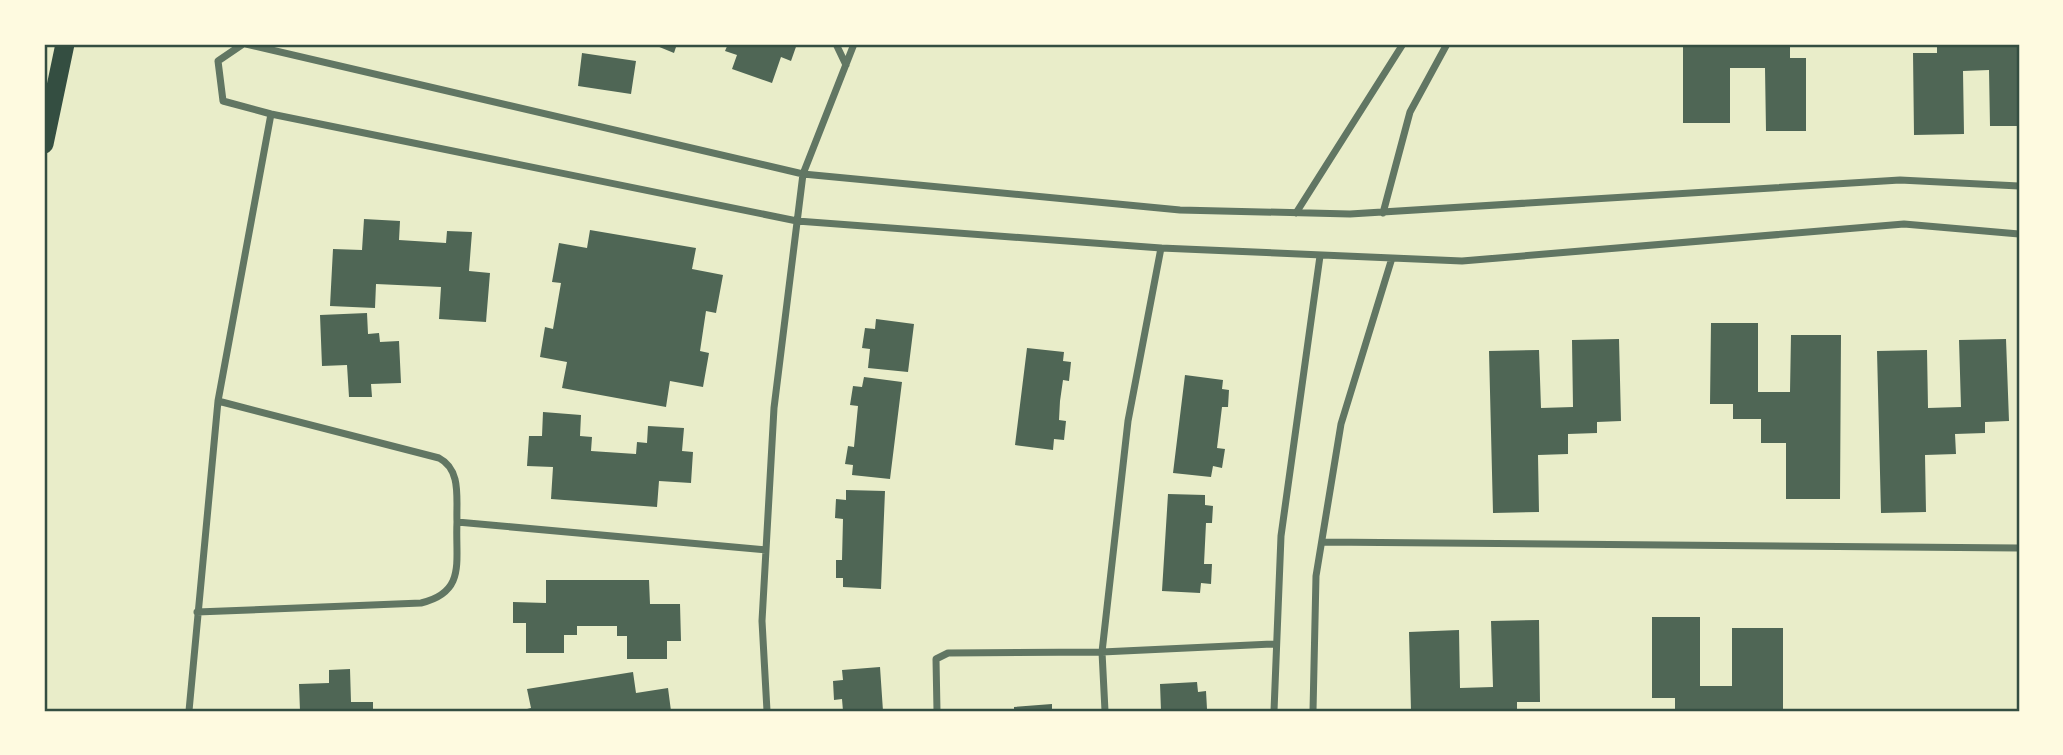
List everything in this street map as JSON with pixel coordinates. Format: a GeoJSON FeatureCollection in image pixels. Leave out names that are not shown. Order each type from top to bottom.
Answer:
{"type":"FeatureCollection","features":[{"type":"Feature","properties":{"kind":"highway"},"geometry":{"type":"LineString","coordinates":[[44,144],[65,44]]}},
{"type":"Feature","properties":{"kind":"street"},"geometry":{"type":"LineString","coordinates":[[2019,186],[1900,180],[1383,213],[1180,210],[803,174],[278,48],[244,44],[218,61],[223,101],[271,114],[797,221],[1161,248],[1462,261],[1904,223],[2019,234]]}},
{"type":"Feature","properties":{"kind":"street"},"geometry":{"type":"LineString","coordinates":[[836,44],[846,66]]}},
{"type":"Feature","properties":{"kind":"street"},"geometry":{"type":"LineString","coordinates":[[767,711],[762,621],[774,408],[803,174],[854,44]]}},
{"type":"Feature","properties":{"kind":"street"},"geometry":{"type":"LineString","coordinates":[[1296,213],[1403,44]]}},
{"type":"Feature","properties":{"kind":"street"},"geometry":{"type":"LineString","coordinates":[[1383,213],[1410,113],[1447,44]]}},
{"type":"Feature","properties":{"kind":"street"},"geometry":{"type":"LineString","coordinates":[[189,711],[218,401],[271,114]]}},
{"type":"Feature","properties":{"kind":"street"},"geometry":{"type":"LineString","coordinates":[[1105,711],[1102,652],[1128,421],[1161,248]]}},
{"type":"Feature","properties":{"kind":"street"},"geometry":{"type":"LineString","coordinates":[[1274,711],[1274,644],[1281,536],[1320,256]]}},
{"type":"Feature","properties":{"kind":"street"},"geometry":{"type":"LineString","coordinates":[[1313,711],[1316,576],[1341,425],[1392,258]]}},
{"type":"Feature","properties":{"kind":"street"},"geometry":{"type":"LineString","coordinates":[[197,612],[421,603],[441,598],[455,580],[455,475],[449,463],[439,458],[218,401]]}},
{"type":"Feature","properties":{"kind":"street"},"geometry":{"type":"LineString","coordinates":[[457,522],[766,550]]}},
{"type":"Feature","properties":{"kind":"street"},"geometry":{"type":"LineString","coordinates":[[1322,542],[2019,548]]}},
{"type":"Feature","properties":{"kind":"street"},"geometry":{"type":"LineString","coordinates":[[937,711],[936,659],[942,655],[1102,652],[1274,644]]}},
{"type":"Feature","properties":{"kind":"building"},"geometry":{"type":"Polygon","coordinates":[[[652,44],[677,44],[674,53],[652,44]]]}},
{"type":"Feature","properties":{"kind":"building"},"geometry":{"type":"Polygon","coordinates":[[[728,44],[797,44],[791,61],[781,57],[772,83],[732,69],[737,55],[725,51],[728,44]]]}},
{"type":"Feature","properties":{"kind":"building"},"geometry":{"type":"Polygon","coordinates":[[[1683,44],[1790,44],[1790,58],[1806,58],[1806,131],[1766,131],[1765,68],[1730,68],[1730,123],[1683,123],[1683,44]]]}},
{"type":"Feature","properties":{"kind":"building"},"geometry":{"type":"Polygon","coordinates":[[[1937,44],[2019,44],[2019,126],[1990,126],[1989,70],[1963,71],[1964,134],[1914,135],[1913,53],[1937,53],[1937,44]]]}},
{"type":"Feature","properties":{"kind":"building"},"geometry":{"type":"Polygon","coordinates":[[[582,53],[636,61],[631,94],[578,86],[582,53]]]}},
{"type":"Feature","properties":{"kind":"building"},"geometry":{"type":"Polygon","coordinates":[[[364,219],[400,221],[399,240],[446,243],[447,231],[472,232],[469,271],[490,273],[486,322],[439,319],[441,287],[376,284],[375,308],[330,306],[333,249],[362,250],[364,219]]]}},
{"type":"Feature","properties":{"kind":"building"},"geometry":{"type":"Polygon","coordinates":[[[590,230],[696,248],[692,269],[723,275],[716,313],[706,311],[700,351],[709,353],[703,387],[670,381],[666,407],[562,388],[567,362],[540,357],[545,327],[553,329],[561,283],[552,282],[559,243],[587,248],[590,230]]]}},
{"type":"Feature","properties":{"kind":"building"},"geometry":{"type":"Polygon","coordinates":[[[367,313],[368,334],[379,333],[380,342],[399,341],[401,383],[371,384],[372,397],[349,397],[347,365],[322,366],[320,315],[367,313]]]}},
{"type":"Feature","properties":{"kind":"building"},"geometry":{"type":"Polygon","coordinates":[[[876,319],[914,324],[908,372],[868,368],[870,349],[862,348],[865,328],[875,329],[876,319]]]}},
{"type":"Feature","properties":{"kind":"building"},"geometry":{"type":"Polygon","coordinates":[[[1711,323],[1758,323],[1758,392],[1790,392],[1791,335],[1841,335],[1840,499],[1786,499],[1786,443],[1761,443],[1761,419],[1733,419],[1733,404],[1710,404],[1711,323]]]}},
{"type":"Feature","properties":{"kind":"building"},"geometry":{"type":"Polygon","coordinates":[[[1619,339],[1621,421],[1597,422],[1597,433],[1568,434],[1568,454],[1538,455],[1539,512],[1493,513],[1489,351],[1539,350],[1541,408],[1573,407],[1572,340],[1619,339]]]}},
{"type":"Feature","properties":{"kind":"building"},"geometry":{"type":"Polygon","coordinates":[[[2006,339],[2009,421],[1985,422],[1985,433],[1955,434],[1956,454],[1925,455],[1926,512],[1881,513],[1877,351],[1927,350],[1928,408],[1961,407],[1959,340],[2006,339]]]}},
{"type":"Feature","properties":{"kind":"building"},"geometry":{"type":"Polygon","coordinates":[[[1027,348],[1064,352],[1063,361],[1071,362],[1069,381],[1063,380],[1060,401],[1059,420],[1066,421],[1064,440],[1054,439],[1053,450],[1015,445],[1027,348]]]}},
{"type":"Feature","properties":{"kind":"building"},"geometry":{"type":"Polygon","coordinates":[[[1185,375],[1223,380],[1222,389],[1229,390],[1228,407],[1222,407],[1217,448],[1225,449],[1222,468],[1213,466],[1211,477],[1173,473],[1185,375]]]}},
{"type":"Feature","properties":{"kind":"building"},"geometry":{"type":"Polygon","coordinates":[[[864,377],[902,382],[890,479],[852,475],[853,465],[845,464],[848,446],[854,447],[858,406],[850,405],[853,386],[862,387],[864,377]]]}},
{"type":"Feature","properties":{"kind":"building"},"geometry":{"type":"Polygon","coordinates":[[[543,412],[581,415],[580,436],[592,437],[591,451],[636,454],[637,442],[647,443],[648,426],[684,428],[682,451],[693,452],[691,483],[659,481],[657,507],[551,499],[553,467],[527,466],[529,436],[542,436],[543,412]]]}},
{"type":"Feature","properties":{"kind":"building"},"geometry":{"type":"Polygon","coordinates":[[[846,490],[885,491],[881,589],[843,587],[843,578],[836,578],[836,560],[842,560],[843,519],[835,518],[836,499],[846,500],[846,490]]]}},
{"type":"Feature","properties":{"kind":"building"},"geometry":{"type":"Polygon","coordinates":[[[1168,494],[1205,495],[1205,505],[1213,506],[1212,523],[1206,523],[1204,564],[1212,564],[1211,584],[1201,583],[1200,593],[1162,591],[1168,494]]]}},
{"type":"Feature","properties":{"kind":"building"},"geometry":{"type":"Polygon","coordinates":[[[546,580],[649,580],[650,604],[680,604],[681,641],[667,641],[667,659],[627,659],[627,636],[617,636],[617,626],[577,626],[577,635],[564,635],[564,653],[526,653],[526,623],[513,623],[513,602],[546,603],[546,580]]]}},
{"type":"Feature","properties":{"kind":"building"},"geometry":{"type":"Polygon","coordinates":[[[1652,617],[1700,617],[1700,686],[1732,686],[1732,628],[1783,628],[1783,711],[1675,711],[1675,698],[1652,698],[1652,617]]]}},
{"type":"Feature","properties":{"kind":"building"},"geometry":{"type":"Polygon","coordinates":[[[1539,620],[1540,702],[1517,702],[1517,711],[1411,711],[1409,632],[1459,630],[1460,688],[1493,687],[1491,621],[1539,620]]]}},
{"type":"Feature","properties":{"kind":"building"},"geometry":{"type":"Polygon","coordinates":[[[880,667],[883,711],[843,711],[842,699],[834,700],[833,681],[843,680],[842,670],[880,667]]]}},
{"type":"Feature","properties":{"kind":"building"},"geometry":{"type":"Polygon","coordinates":[[[350,669],[351,702],[373,702],[373,711],[300,711],[299,684],[329,683],[329,670],[350,669]]]}},
{"type":"Feature","properties":{"kind":"building"},"geometry":{"type":"Polygon","coordinates":[[[633,672],[636,693],[668,688],[671,711],[519,711],[531,708],[527,689],[633,672]]]}},
{"type":"Feature","properties":{"kind":"building"},"geometry":{"type":"Polygon","coordinates":[[[1197,682],[1198,692],[1206,691],[1207,709],[1161,711],[1160,684],[1197,682]]]}},
{"type":"Feature","properties":{"kind":"building"},"geometry":{"type":"Polygon","coordinates":[[[1052,704],[1052,711],[1014,711],[1014,707],[1052,704]]]}}]}
